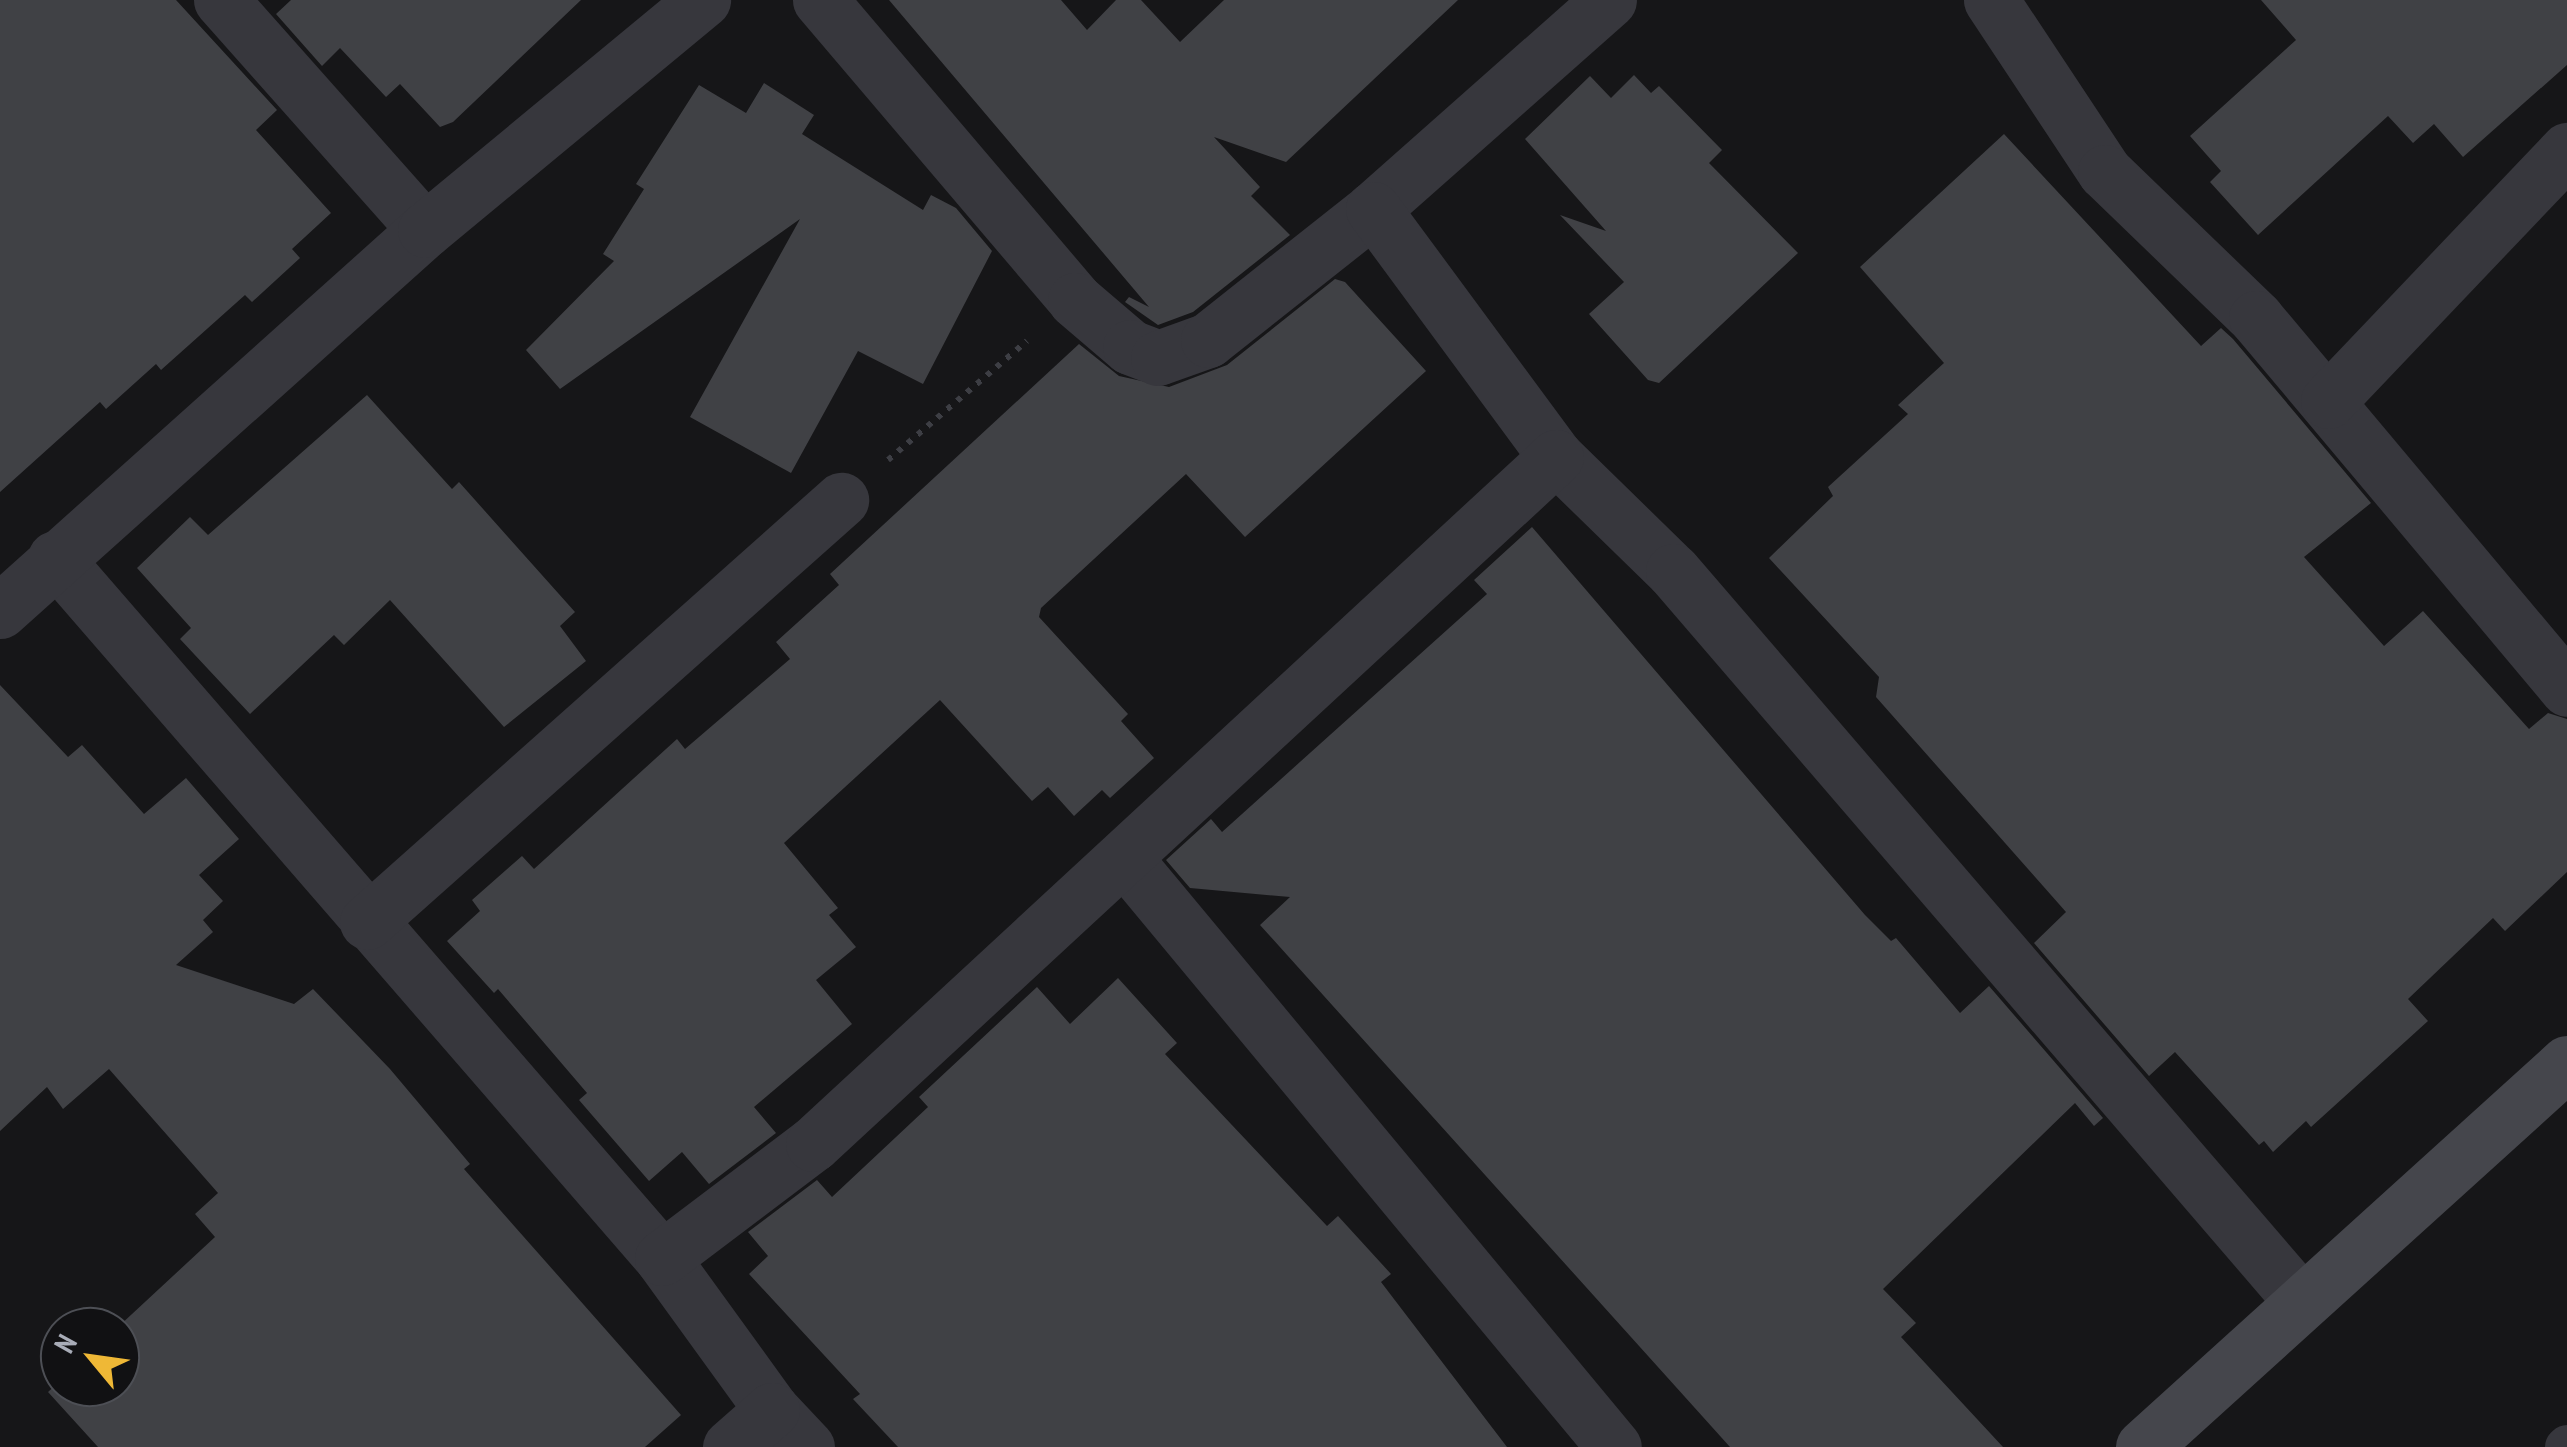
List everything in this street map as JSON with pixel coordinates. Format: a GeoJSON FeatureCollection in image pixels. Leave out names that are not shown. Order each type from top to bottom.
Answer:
{"type":"FeatureCollection","features":[{"type":"Feature","properties":{"kind":"main road"},"geometry":{"type":"LineString","coordinates":[[2143,1447],[2567,1063]]}},
{"type":"Feature","properties":{"kind":"street"},"geometry":{"type":"LineString","coordinates":[[221,0],[426,230]]}},
{"type":"Feature","properties":{"kind":"street"},"geometry":{"type":"LineString","coordinates":[[0,611],[426,230],[703,0]]}},
{"type":"Feature","properties":{"kind":"street"},"geometry":{"type":"LineString","coordinates":[[820,0],[1075,300],[1130,347],[1158,358],[1208,340],[1372,209],[1609,0]]}},
{"type":"Feature","properties":{"kind":"street"},"geometry":{"type":"LineString","coordinates":[[1991,0],[2105,172],[2256,318],[2567,689]]}},
{"type":"Feature","properties":{"kind":"street"},"geometry":{"type":"LineString","coordinates":[[2328,401],[2567,150]]}},
{"type":"Feature","properties":{"kind":"street"},"geometry":{"type":"LineString","coordinates":[[1372,209],[1556,457],[1673,570],[2302,1302]]}},
{"type":"Feature","properties":{"kind":"street"},"geometry":{"type":"LineString","coordinates":[[662,1258],[813,1144],[1126,860],[1556,457]]}},
{"type":"Feature","properties":{"kind":"street"},"geometry":{"type":"LineString","coordinates":[[367,922],[841,500]]}},
{"type":"Feature","properties":{"kind":"street"},"geometry":{"type":"LineString","coordinates":[[55,558],[662,1258],[790,1428],[730,1447]]}},
{"type":"Feature","properties":{"kind":"street"},"geometry":{"type":"LineString","coordinates":[[1126,860],[1614,1447]]}},
{"type":"Feature","properties":{"kind":"path"},"geometry":{"type":"LineString","coordinates":[[841,500],[1075,300]]}},
{"type":"Feature","properties":{"kind":"building"},"geometry":{"type":"Polygon","coordinates":[[[0,0],[176,0],[277,110],[256,130],[331,213],[292,249],[300,258],[252,302],[245,295],[161,370],[156,364],[106,409],[100,402],[0,492],[0,0]]]}},
{"type":"Feature","properties":{"kind":"building"},"geometry":{"type":"Polygon","coordinates":[[[291,0],[581,0],[453,122],[440,127],[400,84],[386,97],[340,48],[322,66],[276,14],[291,0]]]}},
{"type":"Feature","properties":{"kind":"building"},"geometry":{"type":"Polygon","coordinates":[[[889,0],[1061,0],[1087,30],[1116,0],[1141,0],[1180,42],[1224,0],[1458,0],[1286,162],[1214,137],[1260,187],[1251,196],[1290,235],[1193,312],[1158,325],[1125,302],[1129,297],[1149,307],[889,0]]]}},
{"type":"Feature","properties":{"kind":"building"},"geometry":{"type":"Polygon","coordinates":[[[2261,0],[2567,0],[2567,65],[2463,157],[2434,124],[2413,143],[2388,116],[2258,235],[2210,182],[2221,171],[2190,136],[2296,40],[2261,0]]]}},
{"type":"Feature","properties":{"kind":"building"},"geometry":{"type":"Polygon","coordinates":[[[1634,75],[1651,93],[1659,86],[1722,150],[1709,163],[1798,253],[1659,383],[1648,380],[1589,314],[1624,282],[1560,215],[1606,231],[1525,139],[1590,76],[1611,98],[1634,75]]]}},
{"type":"Feature","properties":{"kind":"building"},"geometry":{"type":"Polygon","coordinates":[[[764,83],[814,115],[802,134],[923,210],[931,195],[956,208],[992,251],[923,384],[858,351],[791,473],[690,417],[800,219],[560,389],[526,350],[614,261],[603,254],[644,189],[636,184],[699,85],[746,113],[764,83]]]}},
{"type":"Feature","properties":{"kind":"building"},"geometry":{"type":"Polygon","coordinates":[[[2004,134],[2201,346],[2221,328],[2233,339],[2371,503],[2304,557],[2384,646],[2423,611],[2529,729],[2548,713],[2567,719],[2567,872],[2505,931],[2493,918],[2408,999],[2428,1021],[2311,1127],[2306,1121],[2273,1152],[2264,1141],[2259,1145],[2175,1052],[2149,1076],[2034,943],[2066,912],[1876,697],[1879,677],[1769,558],[1833,496],[1828,487],[1908,414],[1898,405],[1944,363],[1860,267],[2004,134]]]}},
{"type":"Feature","properties":{"kind":"building"},"geometry":{"type":"Polygon","coordinates":[[[1335,279],[1345,282],[1426,371],[1245,537],[1186,474],[1041,608],[1039,617],[1128,714],[1121,721],[1154,758],[1110,798],[1102,790],[1074,816],[1048,787],[1032,801],[940,700],[784,843],[838,908],[829,915],[856,947],[816,980],[852,1024],[754,1107],[776,1133],[709,1184],[682,1152],[649,1181],[579,1100],[587,1093],[498,989],[494,993],[447,941],[480,911],[472,900],[522,856],[534,869],[677,739],[685,749],[790,659],[776,642],[839,585],[830,574],[1079,344],[1119,376],[1169,387],[1227,365],[1335,279]]]}},
{"type":"Feature","properties":{"kind":"building"},"geometry":{"type":"Polygon","coordinates":[[[367,395],[452,489],[459,482],[575,612],[560,626],[586,661],[504,727],[390,600],[344,645],[334,635],[250,714],[180,639],[191,628],[137,568],[190,517],[208,535],[367,395]]]}},
{"type":"Feature","properties":{"kind":"building"},"geometry":{"type":"Polygon","coordinates":[[[1532,527],[1865,915],[1891,941],[1896,938],[1960,1013],[1989,986],[2103,1118],[2094,1126],[2075,1103],[1883,1289],[1916,1323],[1901,1337],[2003,1447],[1730,1447],[1260,925],[1290,897],[1190,888],[1166,860],[1211,819],[1222,832],[1487,594],[1474,580],[1532,527]]]}},
{"type":"Feature","properties":{"kind":"building"},"geometry":{"type":"Polygon","coordinates":[[[0,685],[68,757],[82,745],[144,814],[186,778],[239,839],[199,875],[223,901],[203,920],[213,932],[176,965],[294,1004],[313,989],[390,1069],[470,1164],[464,1169],[681,1415],[645,1447],[98,1447],[62,1407],[140,1407],[140,1307],[215,1237],[195,1214],[218,1193],[109,1069],[63,1109],[47,1087],[0,1131],[0,685]]]}},
{"type":"Feature","properties":{"kind":"building"},"geometry":{"type":"Polygon","coordinates":[[[1118,978],[1177,1043],[1165,1054],[1327,1226],[1338,1216],[1391,1274],[1381,1282],[1507,1447],[898,1447],[853,1399],[860,1394],[749,1274],[768,1256],[748,1232],[817,1180],[832,1197],[928,1107],[919,1097],[1037,987],[1070,1024],[1118,978]]]}}]}
